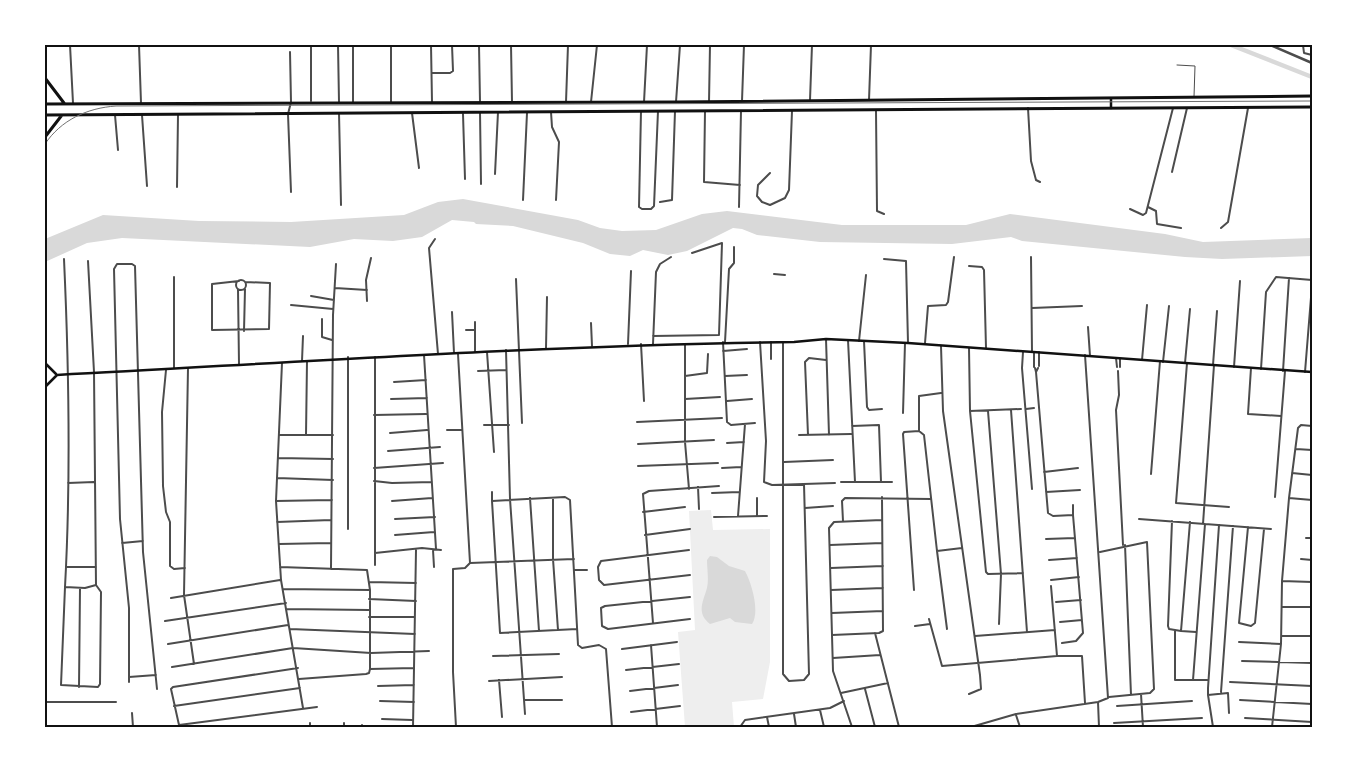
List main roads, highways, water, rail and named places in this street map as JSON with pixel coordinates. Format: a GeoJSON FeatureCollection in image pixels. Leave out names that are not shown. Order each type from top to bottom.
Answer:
{"type":"FeatureCollection","features":[{"type":"Feature","properties":{"kind":"main road"},"geometry":{"type":"LineString","coordinates":[[45,78],[64,103]]}},
{"type":"Feature","properties":{"kind":"main road"},"geometry":{"type":"LineString","coordinates":[[45,104],[742,102],[1312,96]]}},
{"type":"Feature","properties":{"kind":"main road"},"geometry":{"type":"LineString","coordinates":[[1111,99],[1111,108]]}},
{"type":"Feature","properties":{"kind":"main road"},"geometry":{"type":"LineString","coordinates":[[45,115],[1312,107]]}},
{"type":"Feature","properties":{"kind":"main road"},"geometry":{"type":"LineString","coordinates":[[45,137],[63,115]]}},
{"type":"Feature","properties":{"kind":"main road"},"geometry":{"type":"LineString","coordinates":[[45,387],[57,375],[94,372],[307,361],[348,357],[424,355],[628,344],[783,342],[826,339],[925,344],[1312,372]]}},
{"type":"Feature","properties":{"kind":"main road"},"geometry":{"type":"LineString","coordinates":[[45,363],[57,375]]}},
{"type":"Feature","properties":{"kind":"waterway"},"geometry":{"type":"LineString","coordinates":[[1231,45],[1312,77]]}},
{"type":"Feature","properties":{"kind":"railway"},"geometry":{"type":"LineString","coordinates":[[45,144],[59,128],[76,117],[95,109],[116,106],[1312,101]]}}]}
